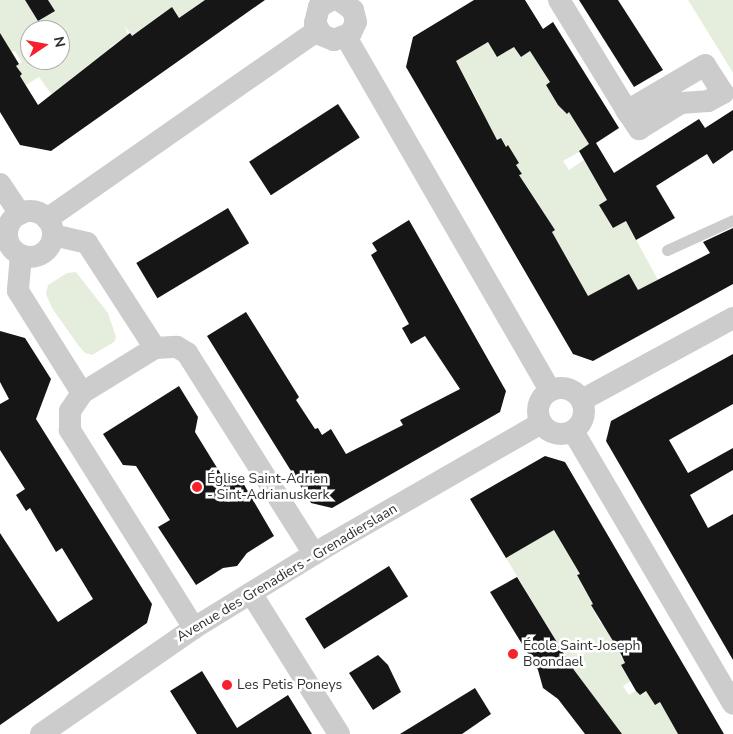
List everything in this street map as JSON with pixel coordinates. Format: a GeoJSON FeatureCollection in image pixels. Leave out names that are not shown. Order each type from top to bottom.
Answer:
{"type":"FeatureCollection","features":[{"type":"Feature","properties":{"kind":"street"},"geometry":{"type":"LineString","coordinates":[[559,0],[627,111]]}},
{"type":"Feature","properties":{"kind":"street"},"geometry":{"type":"LineString","coordinates":[[340,2],[354,28],[346,38],[327,39],[318,30],[316,14],[340,2]]}},
{"type":"Feature","properties":{"kind":"street"},"geometry":{"type":"LineString","coordinates":[[50,226],[318,30]]}},
{"type":"Feature","properties":{"kind":"street"},"geometry":{"type":"LineString","coordinates":[[346,38],[550,390]]}},
{"type":"Feature","properties":{"kind":"street"},"geometry":{"type":"LineString","coordinates":[[0,184],[20,214]]}},
{"type":"Feature","properties":{"kind":"street"},"geometry":{"type":"LineString","coordinates":[[82,394],[18,291],[7,232],[12,221],[20,214],[34,212],[50,226],[87,243],[155,348]]}},
{"type":"Feature","properties":{"kind":"street"},"geometry":{"type":"LineString","coordinates":[[12,257],[32,258],[42,254],[50,246],[50,226]]}},
{"type":"Feature","properties":{"kind":"street"},"geometry":{"type":"LineString","coordinates":[[582,400],[733,318]]}},
{"type":"Feature","properties":{"kind":"street"},"geometry":{"type":"LineString","coordinates":[[194,628],[70,430],[70,410],[82,394],[155,348],[177,347],[188,352],[314,554]]}},
{"type":"Feature","properties":{"kind":"street"},"geometry":{"type":"LineString","coordinates":[[568,388],[582,400],[584,417],[573,431],[556,433],[541,423],[539,405],[550,390],[568,388]]}},
{"type":"Feature","properties":{"kind":"street","name":"Avenue des Grenadiers - Grenadierslaan"},"geometry":{"type":"LineString","coordinates":[[40,734],[194,628],[314,554],[541,423]]}},
{"type":"Feature","properties":{"kind":"street"},"geometry":{"type":"LineString","coordinates":[[573,431],[733,704]]}},
{"type":"Feature","properties":{"kind":"street"},"geometry":{"type":"LineString","coordinates":[[252,593],[339,734]]}},
{"type":"Feature","properties":{"kind":"lane"},"geometry":{"type":"LineString","coordinates":[[667,250],[733,220]]}},
{"type":"Feature","properties":{"kind":"green space"},"geometry":{"type":"Polygon","coordinates":[[[0,0],[25,0],[37,20],[20,20],[20,59],[15,51],[11,52],[0,33],[0,0]]]}},
{"type":"Feature","properties":{"kind":"green space"},"geometry":{"type":"Polygon","coordinates":[[[48,0],[216,0],[200,3],[179,18],[172,7],[132,36],[125,26],[128,35],[110,47],[117,56],[97,70],[91,63],[52,95],[39,77],[21,88],[15,79],[22,75],[16,66],[20,63],[20,70],[70,70],[70,20],[40,20],[54,11],[48,0]]]}},
{"type":"Feature","properties":{"kind":"green space"},"geometry":{"type":"Polygon","coordinates":[[[688,0],[733,0],[733,73],[732,71],[688,0]]]}},
{"type":"Feature","properties":{"kind":"green space"},"geometry":{"type":"Polygon","coordinates":[[[461,41],[469,53],[488,42],[497,57],[514,47],[521,57],[530,51],[556,78],[546,85],[566,114],[573,110],[576,123],[590,146],[563,161],[569,170],[584,160],[607,200],[613,228],[626,221],[658,280],[638,290],[629,274],[585,314],[585,291],[575,273],[562,280],[565,255],[552,232],[555,230],[517,177],[522,174],[516,165],[519,163],[509,146],[506,147],[501,138],[495,141],[489,124],[474,110],[480,105],[458,65],[454,67],[461,41]]]}},
{"type":"Feature","properties":{"kind":"green space"},"geometry":{"type":"Polygon","coordinates":[[[76,272],[108,313],[116,337],[114,342],[92,355],[85,353],[78,345],[52,308],[46,294],[48,285],[67,273],[76,272]]]}},
{"type":"Feature","properties":{"kind":"green space"},"geometry":{"type":"Polygon","coordinates":[[[562,525],[583,572],[577,576],[596,602],[591,605],[600,622],[636,645],[620,655],[625,663],[621,665],[632,680],[623,686],[629,695],[637,690],[640,695],[646,691],[655,705],[662,701],[678,734],[622,734],[574,670],[506,558],[562,525]]]}},
{"type":"Feature","properties":{"kind":"building"},"geometry":{"type":"Polygon","coordinates":[[[25,0],[48,0],[55,11],[37,20],[25,0]]]}},
{"type":"Feature","properties":{"kind":"building"},"geometry":{"type":"Polygon","coordinates":[[[205,0],[265,0],[51,151],[20,145],[0,112],[0,33],[19,64],[16,66],[22,74],[20,76],[38,105],[130,33],[132,36],[172,7],[179,18],[205,0]]]}},
{"type":"Feature","properties":{"kind":"building"},"geometry":{"type":"Polygon","coordinates":[[[474,0],[525,0],[543,29],[553,22],[619,128],[596,143],[614,173],[699,119],[705,128],[733,110],[733,150],[713,164],[707,154],[656,186],[675,218],[636,240],[626,221],[613,228],[599,205],[607,200],[579,151],[589,144],[569,112],[567,114],[558,105],[546,85],[550,82],[530,51],[521,57],[514,47],[497,57],[488,42],[456,61],[497,140],[501,138],[506,147],[508,145],[519,163],[516,165],[522,174],[519,175],[555,230],[552,232],[588,296],[629,274],[638,290],[710,253],[703,242],[733,228],[733,284],[593,361],[573,354],[406,67],[413,37],[474,0]]]}},
{"type":"Feature","properties":{"kind":"building"},"geometry":{"type":"Polygon","coordinates":[[[579,0],[618,0],[663,70],[634,87],[579,0]]]}},
{"type":"Feature","properties":{"kind":"building"},"geometry":{"type":"Polygon","coordinates":[[[338,104],[360,138],[271,195],[249,162],[338,104]]]}},
{"type":"Feature","properties":{"kind":"building"},"geometry":{"type":"Polygon","coordinates":[[[228,208],[249,243],[157,298],[136,263],[228,208]]]}},
{"type":"Feature","properties":{"kind":"building"},"geometry":{"type":"Polygon","coordinates":[[[409,220],[506,391],[500,412],[332,508],[311,503],[207,336],[246,312],[299,397],[296,400],[315,429],[318,428],[322,435],[331,429],[346,454],[403,425],[400,420],[460,389],[425,336],[411,344],[402,328],[409,324],[371,255],[377,251],[372,243],[409,220]]]}},
{"type":"Feature","properties":{"kind":"building"},"geometry":{"type":"Polygon","coordinates":[[[0,331],[25,338],[51,379],[36,419],[152,604],[147,623],[0,725],[0,533],[58,622],[93,599],[62,548],[56,552],[30,508],[26,511],[16,495],[25,489],[0,450],[0,404],[9,399],[0,382],[0,331]]]}},
{"type":"Feature","properties":{"kind":"building"},"geometry":{"type":"Polygon","coordinates":[[[733,354],[733,404],[669,440],[688,473],[733,448],[733,470],[690,495],[708,528],[733,514],[733,660],[606,441],[611,421],[733,354]]]}},
{"type":"Feature","properties":{"kind":"building","name":"Église Saint-Adrien - Sint-Adrianuskerk"},"geometry":{"type":"Polygon","coordinates":[[[179,386],[198,417],[195,432],[227,484],[239,476],[274,536],[247,553],[237,566],[223,568],[196,585],[158,527],[170,520],[136,466],[123,465],[103,434],[179,386]]]}},
{"type":"Feature","properties":{"kind":"building"},"geometry":{"type":"Polygon","coordinates":[[[545,456],[565,462],[724,734],[678,734],[660,702],[655,705],[646,691],[640,695],[636,691],[621,665],[625,663],[621,654],[591,605],[593,604],[577,575],[580,574],[554,530],[506,558],[470,499],[545,456]]]}},
{"type":"Feature","properties":{"kind":"building"},"geometry":{"type":"Polygon","coordinates":[[[389,566],[408,597],[324,649],[305,618],[389,566]]]}},
{"type":"Feature","properties":{"kind":"building"},"geometry":{"type":"Polygon","coordinates":[[[517,577],[574,670],[622,734],[585,734],[558,699],[543,688],[538,670],[490,592],[517,577]]]}},
{"type":"Feature","properties":{"kind":"building"},"geometry":{"type":"Polygon","coordinates":[[[378,655],[388,665],[401,692],[373,710],[349,673],[378,655]]]}},
{"type":"Feature","properties":{"kind":"building"},"geometry":{"type":"Polygon","coordinates":[[[202,671],[237,728],[288,695],[312,734],[197,734],[170,691],[202,671]]]}},
{"type":"Feature","properties":{"kind":"building"},"geometry":{"type":"Polygon","coordinates":[[[475,688],[491,714],[462,734],[400,734],[475,688]]]}},
{"type":"Feature","properties":{"kind":"place","name":"Église Saint-Adrien - Sint-Adrianuskerk"},"geometry":{"type":"Point","coordinates":[197,487]}},
{"type":"Feature","properties":{"kind":"place","name":"École Saint-Joseph Boondael"},"geometry":{"type":"Point","coordinates":[513,654]}},
{"type":"Feature","properties":{"kind":"place","name":"Les Petis Poneys"},"geometry":{"type":"Point","coordinates":[227,685]}}]}
